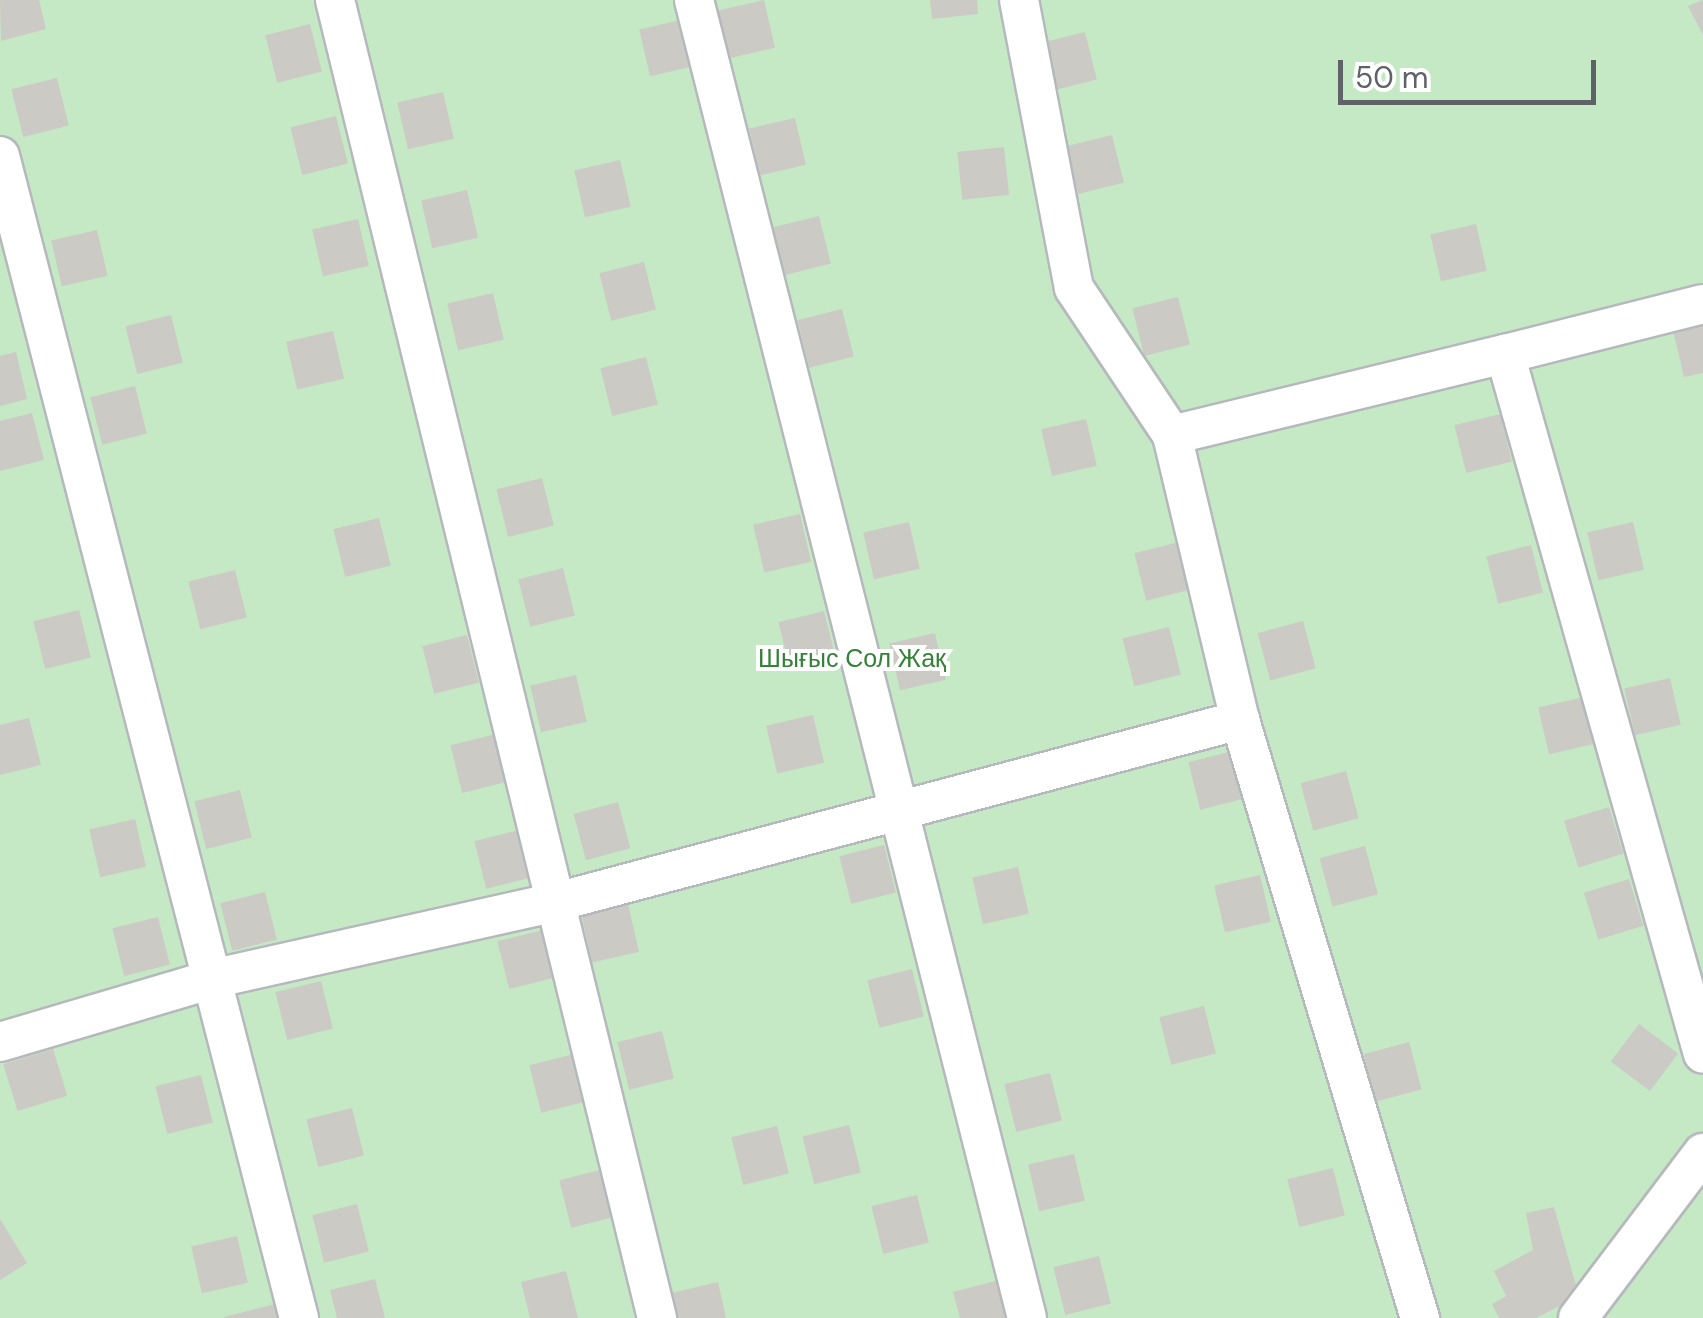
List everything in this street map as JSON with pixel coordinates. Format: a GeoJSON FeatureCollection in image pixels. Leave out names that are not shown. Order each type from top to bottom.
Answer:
{"type":"FeatureCollection","features":[{"type":"Feature","properties":{"kind":"street"},"geometry":{"type":"LineString","coordinates":[[334,0],[560,901],[658,1318]]}},
{"type":"Feature","properties":{"kind":"street"},"geometry":{"type":"LineString","coordinates":[[694,0],[903,804],[1027,1318]]}},
{"type":"Feature","properties":{"kind":"street"},"geometry":{"type":"LineString","coordinates":[[1019,0],[1074,288],[1172,435],[1240,720],[1420,1318]]}},
{"type":"Feature","properties":{"kind":"street"},"geometry":{"type":"LineString","coordinates":[[0,156],[216,978],[299,1318]]}},
{"type":"Feature","properties":{"kind":"street"},"geometry":{"type":"LineString","coordinates":[[1172,435],[1703,304]]}},
{"type":"Feature","properties":{"kind":"street"},"geometry":{"type":"LineString","coordinates":[[1504,354],[1703,1054]]}},
{"type":"Feature","properties":{"kind":"street"},"geometry":{"type":"LineString","coordinates":[[0,1042],[216,978],[560,901],[903,804],[1240,720]]}},
{"type":"Feature","properties":{"kind":"street"},"geometry":{"type":"LineString","coordinates":[[1578,1318],[1703,1152]]}},
{"type":"Feature","properties":{"kind":"green space","name":"Шығыс Сол Жақ"},"geometry":{"type":"Polygon","coordinates":[[[0,0],[1703,0],[1703,1318],[0,1318],[0,0]]]}},
{"type":"Feature","properties":{"kind":"building"},"geometry":{"type":"Polygon","coordinates":[[[0,0],[39,0],[46,29],[1,41],[0,0]]]}},
{"type":"Feature","properties":{"kind":"building"},"geometry":{"type":"Polygon","coordinates":[[[764,0],[775,48],[728,59],[717,11],[764,0]]]}},
{"type":"Feature","properties":{"kind":"building"},"geometry":{"type":"Polygon","coordinates":[[[930,0],[977,0],[978,14],[932,19],[930,0]]]}},
{"type":"Feature","properties":{"kind":"building"},"geometry":{"type":"Polygon","coordinates":[[[1703,0],[1703,35],[1688,6],[1703,0]]]}},
{"type":"Feature","properties":{"kind":"building"},"geometry":{"type":"Polygon","coordinates":[[[685,19],[696,66],[650,76],[639,30],[685,19]]]}},
{"type":"Feature","properties":{"kind":"building"},"geometry":{"type":"Polygon","coordinates":[[[310,24],[322,72],[277,83],[265,35],[310,24]]]}},
{"type":"Feature","properties":{"kind":"building"},"geometry":{"type":"Polygon","coordinates":[[[1085,32],[1097,80],[1051,91],[1039,43],[1085,32]]]}},
{"type":"Feature","properties":{"kind":"building"},"geometry":{"type":"Polygon","coordinates":[[[57,78],[69,126],[23,137],[11,89],[57,78]]]}},
{"type":"Feature","properties":{"kind":"building"},"geometry":{"type":"Polygon","coordinates":[[[443,92],[454,139],[408,149],[397,103],[443,92]]]}},
{"type":"Feature","properties":{"kind":"building"},"geometry":{"type":"Polygon","coordinates":[[[336,116],[348,164],[302,175],[290,127],[336,116]]]}},
{"type":"Feature","properties":{"kind":"building"},"geometry":{"type":"Polygon","coordinates":[[[795,118],[806,165],[760,175],[749,129],[795,118]]]}},
{"type":"Feature","properties":{"kind":"building"},"geometry":{"type":"Polygon","coordinates":[[[1112,135],[1124,183],[1078,194],[1066,146],[1112,135]]]}},
{"type":"Feature","properties":{"kind":"building"},"geometry":{"type":"Polygon","coordinates":[[[1004,147],[1009,195],[962,200],[957,152],[1004,147]]]}},
{"type":"Feature","properties":{"kind":"building"},"geometry":{"type":"Polygon","coordinates":[[[620,160],[631,207],[585,217],[574,171],[620,160]]]}},
{"type":"Feature","properties":{"kind":"building"},"geometry":{"type":"Polygon","coordinates":[[[467,190],[478,238],[432,248],[421,201],[467,190]]]}},
{"type":"Feature","properties":{"kind":"building"},"geometry":{"type":"Polygon","coordinates":[[[819,216],[831,264],[785,275],[773,227],[819,216]]]}},
{"type":"Feature","properties":{"kind":"building"},"geometry":{"type":"Polygon","coordinates":[[[358,219],[369,266],[323,276],[312,230],[358,219]]]}},
{"type":"Feature","properties":{"kind":"building"},"geometry":{"type":"Polygon","coordinates":[[[1476,224],[1487,271],[1441,281],[1430,235],[1476,224]]]}},
{"type":"Feature","properties":{"kind":"building"},"geometry":{"type":"Polygon","coordinates":[[[97,230],[108,276],[62,286],[51,241],[97,230]]]}},
{"type":"Feature","properties":{"kind":"building"},"geometry":{"type":"Polygon","coordinates":[[[644,262],[656,310],[611,321],[599,273],[644,262]]]}},
{"type":"Feature","properties":{"kind":"building"},"geometry":{"type":"Polygon","coordinates":[[[493,293],[504,340],[458,350],[447,304],[493,293]]]}},
{"type":"Feature","properties":{"kind":"building"},"geometry":{"type":"Polygon","coordinates":[[[1178,297],[1190,345],[1144,356],[1132,308],[1178,297]]]}},
{"type":"Feature","properties":{"kind":"building"},"geometry":{"type":"Polygon","coordinates":[[[842,309],[854,357],[809,368],[797,320],[842,309]]]}},
{"type":"Feature","properties":{"kind":"building"},"geometry":{"type":"Polygon","coordinates":[[[171,315],[183,363],[137,374],[125,326],[171,315]]]}},
{"type":"Feature","properties":{"kind":"building"},"geometry":{"type":"Polygon","coordinates":[[[1703,323],[1703,373],[1684,377],[1673,330],[1703,323]]]}},
{"type":"Feature","properties":{"kind":"building"},"geometry":{"type":"Polygon","coordinates":[[[333,331],[344,379],[297,390],[286,342],[333,331]]]}},
{"type":"Feature","properties":{"kind":"building"},"geometry":{"type":"Polygon","coordinates":[[[16,352],[27,399],[0,406],[0,356],[16,352]]]}},
{"type":"Feature","properties":{"kind":"building"},"geometry":{"type":"Polygon","coordinates":[[[646,357],[658,405],[612,416],[600,368],[646,357]]]}},
{"type":"Feature","properties":{"kind":"building"},"geometry":{"type":"Polygon","coordinates":[[[135,386],[147,434],[102,445],[90,397],[135,386]]]}},
{"type":"Feature","properties":{"kind":"building"},"geometry":{"type":"Polygon","coordinates":[[[32,413],[44,460],[0,471],[0,421],[32,413]]]}},
{"type":"Feature","properties":{"kind":"building"},"geometry":{"type":"Polygon","coordinates":[[[1500,414],[1512,462],[1466,473],[1454,425],[1500,414]]]}},
{"type":"Feature","properties":{"kind":"building"},"geometry":{"type":"Polygon","coordinates":[[[1086,419],[1097,466],[1052,476],[1041,429],[1086,419]]]}},
{"type":"Feature","properties":{"kind":"building"},"geometry":{"type":"Polygon","coordinates":[[[542,478],[554,526],[508,537],[496,489],[542,478]]]}},
{"type":"Feature","properties":{"kind":"building"},"geometry":{"type":"Polygon","coordinates":[[[800,514],[811,562],[764,573],[753,525],[800,514]]]}},
{"type":"Feature","properties":{"kind":"building"},"geometry":{"type":"Polygon","coordinates":[[[379,518],[391,566],[345,577],[333,529],[379,518]]]}},
{"type":"Feature","properties":{"kind":"building"},"geometry":{"type":"Polygon","coordinates":[[[909,522],[920,569],[874,579],[863,533],[909,522]]]}},
{"type":"Feature","properties":{"kind":"building"},"geometry":{"type":"Polygon","coordinates":[[[1633,522],[1644,570],[1598,580],[1587,533],[1633,522]]]}},
{"type":"Feature","properties":{"kind":"building"},"geometry":{"type":"Polygon","coordinates":[[[1179,542],[1191,590],[1146,601],[1134,553],[1179,542]]]}},
{"type":"Feature","properties":{"kind":"building"},"geometry":{"type":"Polygon","coordinates":[[[1531,545],[1543,593],[1498,604],[1486,556],[1531,545]]]}},
{"type":"Feature","properties":{"kind":"building"},"geometry":{"type":"Polygon","coordinates":[[[563,568],[575,616],[530,627],[518,579],[563,568]]]}},
{"type":"Feature","properties":{"kind":"building"},"geometry":{"type":"Polygon","coordinates":[[[235,570],[247,618],[200,629],[188,582],[235,570]]]}},
{"type":"Feature","properties":{"kind":"building"},"geometry":{"type":"Polygon","coordinates":[[[79,610],[91,658],[45,669],[33,621],[79,610]]]}},
{"type":"Feature","properties":{"kind":"building"},"geometry":{"type":"Polygon","coordinates":[[[824,611],[836,659],[790,670],[778,622],[824,611]]]}},
{"type":"Feature","properties":{"kind":"building"},"geometry":{"type":"Polygon","coordinates":[[[1303,621],[1316,668],[1270,680],[1258,633],[1303,621]]]}},
{"type":"Feature","properties":{"kind":"building"},"geometry":{"type":"Polygon","coordinates":[[[1169,627],[1181,675],[1134,686],[1122,639],[1169,627]]]}},
{"type":"Feature","properties":{"kind":"building"},"geometry":{"type":"Polygon","coordinates":[[[935,633],[946,680],[900,690],[889,644],[935,633]]]}},
{"type":"Feature","properties":{"kind":"building"},"geometry":{"type":"Polygon","coordinates":[[[467,635],[479,683],[434,694],[422,646],[467,635]]]}},
{"type":"Feature","properties":{"kind":"building"},"geometry":{"type":"Polygon","coordinates":[[[576,675],[587,722],[541,732],[530,686],[576,675]]]}},
{"type":"Feature","properties":{"kind":"building"},"geometry":{"type":"Polygon","coordinates":[[[1670,678],[1681,725],[1635,735],[1624,689],[1670,678]]]}},
{"type":"Feature","properties":{"kind":"building"},"geometry":{"type":"Polygon","coordinates":[[[1584,697],[1595,744],[1549,754],[1538,708],[1584,697]]]}},
{"type":"Feature","properties":{"kind":"building"},"geometry":{"type":"Polygon","coordinates":[[[813,715],[824,763],[777,774],[766,726],[813,715]]]}},
{"type":"Feature","properties":{"kind":"building"},"geometry":{"type":"Polygon","coordinates":[[[29,718],[41,765],[0,775],[0,725],[29,718]]]}},
{"type":"Feature","properties":{"kind":"building"},"geometry":{"type":"Polygon","coordinates":[[[496,734],[508,782],[462,793],[450,745],[496,734]]]}},
{"type":"Feature","properties":{"kind":"building"},"geometry":{"type":"Polygon","coordinates":[[[1233,751],[1245,799],[1200,810],[1188,762],[1233,751]]]}},
{"type":"Feature","properties":{"kind":"building"},"geometry":{"type":"Polygon","coordinates":[[[1346,771],[1359,818],[1313,830],[1301,783],[1346,771]]]}},
{"type":"Feature","properties":{"kind":"building"},"geometry":{"type":"Polygon","coordinates":[[[240,790],[252,838],[206,849],[194,801],[240,790]]]}},
{"type":"Feature","properties":{"kind":"building"},"geometry":{"type":"Polygon","coordinates":[[[618,802],[630,848],[586,860],[574,814],[618,802]]]}},
{"type":"Feature","properties":{"kind":"building"},"geometry":{"type":"Polygon","coordinates":[[[1609,807],[1623,854],[1578,868],[1564,821],[1609,807]]]}},
{"type":"Feature","properties":{"kind":"building"},"geometry":{"type":"Polygon","coordinates":[[[135,819],[146,867],[100,877],[89,830],[135,819]]]}},
{"type":"Feature","properties":{"kind":"building"},"geometry":{"type":"Polygon","coordinates":[[[519,830],[531,878],[486,889],[474,841],[519,830]]]}},
{"type":"Feature","properties":{"kind":"building"},"geometry":{"type":"Polygon","coordinates":[[[884,845],[896,893],[851,904],[839,856],[884,845]]]}},
{"type":"Feature","properties":{"kind":"building"},"geometry":{"type":"Polygon","coordinates":[[[1365,846],[1378,894],[1333,906],[1320,858],[1365,846]]]}},
{"type":"Feature","properties":{"kind":"building"},"geometry":{"type":"Polygon","coordinates":[[[1018,867],[1029,914],[983,924],[972,878],[1018,867]]]}},
{"type":"Feature","properties":{"kind":"building"},"geometry":{"type":"Polygon","coordinates":[[[1260,875],[1271,922],[1225,932],[1214,886],[1260,875]]]}},
{"type":"Feature","properties":{"kind":"building"},"geometry":{"type":"Polygon","coordinates":[[[1629,879],[1643,926],[1598,940],[1584,893],[1629,879]]]}},
{"type":"Feature","properties":{"kind":"building"},"geometry":{"type":"Polygon","coordinates":[[[265,892],[277,940],[232,951],[220,903],[265,892]]]}},
{"type":"Feature","properties":{"kind":"building"},"geometry":{"type":"Polygon","coordinates":[[[628,904],[639,952],[592,963],[581,915],[628,904]]]}},
{"type":"Feature","properties":{"kind":"building"},"geometry":{"type":"Polygon","coordinates":[[[158,917],[170,965],[124,976],[112,928],[158,917]]]}},
{"type":"Feature","properties":{"kind":"building"},"geometry":{"type":"Polygon","coordinates":[[[543,930],[555,978],[509,989],[497,941],[543,930]]]}},
{"type":"Feature","properties":{"kind":"building"},"geometry":{"type":"Polygon","coordinates":[[[912,969],[924,1017],[879,1028],[867,980],[912,969]]]}},
{"type":"Feature","properties":{"kind":"building"},"geometry":{"type":"Polygon","coordinates":[[[321,981],[333,1029],[287,1040],[275,992],[321,981]]]}},
{"type":"Feature","properties":{"kind":"building"},"geometry":{"type":"Polygon","coordinates":[[[1204,1006],[1216,1054],[1171,1065],[1159,1017],[1204,1006]]]}},
{"type":"Feature","properties":{"kind":"building"},"geometry":{"type":"Polygon","coordinates":[[[1639,1024],[1678,1053],[1650,1091],[1611,1062],[1639,1024]]]}},
{"type":"Feature","properties":{"kind":"building"},"geometry":{"type":"Polygon","coordinates":[[[662,1031],[674,1079],[629,1090],[617,1042],[662,1031]]]}},
{"type":"Feature","properties":{"kind":"building"},"geometry":{"type":"Polygon","coordinates":[[[1409,1042],[1422,1089],[1376,1101],[1364,1054],[1409,1042]]]}},
{"type":"Feature","properties":{"kind":"building"},"geometry":{"type":"Polygon","coordinates":[[[53,1049],[67,1096],[18,1111],[3,1064],[53,1049]]]}},
{"type":"Feature","properties":{"kind":"building"},"geometry":{"type":"Polygon","coordinates":[[[574,1054],[586,1102],[541,1113],[529,1065],[574,1054]]]}},
{"type":"Feature","properties":{"kind":"building"},"geometry":{"type":"Polygon","coordinates":[[[1050,1073],[1062,1121],[1016,1132],[1004,1084],[1050,1073]]]}},
{"type":"Feature","properties":{"kind":"building"},"geometry":{"type":"Polygon","coordinates":[[[201,1075],[213,1123],[167,1134],[155,1086],[201,1075]]]}},
{"type":"Feature","properties":{"kind":"building"},"geometry":{"type":"Polygon","coordinates":[[[352,1108],[364,1156],[318,1167],[306,1119],[352,1108]]]}},
{"type":"Feature","properties":{"kind":"building"},"geometry":{"type":"Polygon","coordinates":[[[849,1125],[861,1173],[814,1184],[802,1137],[849,1125]]]}},
{"type":"Feature","properties":{"kind":"building"},"geometry":{"type":"Polygon","coordinates":[[[777,1126],[789,1174],[743,1185],[731,1137],[777,1126]]]}},
{"type":"Feature","properties":{"kind":"building"},"geometry":{"type":"Polygon","coordinates":[[[1074,1154],[1085,1201],[1039,1211],[1028,1165],[1074,1154]]]}},
{"type":"Feature","properties":{"kind":"building"},"geometry":{"type":"Polygon","coordinates":[[[1333,1168],[1345,1216],[1299,1227],[1287,1179],[1333,1168]]]}},
{"type":"Feature","properties":{"kind":"building"},"geometry":{"type":"Polygon","coordinates":[[[604,1169],[616,1217],[571,1228],[559,1180],[604,1169]]]}},
{"type":"Feature","properties":{"kind":"building"},"geometry":{"type":"Polygon","coordinates":[[[917,1195],[929,1243],[883,1254],[871,1206],[917,1195]]]}},
{"type":"Feature","properties":{"kind":"building"},"geometry":{"type":"Polygon","coordinates":[[[357,1204],[369,1252],[324,1263],[312,1215],[357,1204]]]}},
{"type":"Feature","properties":{"kind":"building"},"geometry":{"type":"Polygon","coordinates":[[[1554,1207],[1579,1296],[1536,1318],[1499,1318],[1492,1304],[1506,1296],[1494,1271],[1533,1250],[1526,1213],[1554,1207]]]}},
{"type":"Feature","properties":{"kind":"building"},"geometry":{"type":"Polygon","coordinates":[[[0,1219],[27,1263],[0,1280],[0,1219]]]}},
{"type":"Feature","properties":{"kind":"building"},"geometry":{"type":"Polygon","coordinates":[[[237,1236],[248,1283],[202,1293],[191,1247],[237,1236]]]}},
{"type":"Feature","properties":{"kind":"building"},"geometry":{"type":"Polygon","coordinates":[[[1099,1256],[1111,1304],[1065,1315],[1053,1267],[1099,1256]]]}},
{"type":"Feature","properties":{"kind":"building"},"geometry":{"type":"Polygon","coordinates":[[[566,1271],[578,1318],[530,1318],[521,1282],[566,1271]]]}},
{"type":"Feature","properties":{"kind":"building"},"geometry":{"type":"Polygon","coordinates":[[[375,1279],[385,1318],[337,1318],[330,1290],[375,1279]]]}},
{"type":"Feature","properties":{"kind":"building"},"geometry":{"type":"Polygon","coordinates":[[[999,1280],[1008,1318],[960,1318],[953,1292],[999,1280]]]}},
{"type":"Feature","properties":{"kind":"building"},"geometry":{"type":"Polygon","coordinates":[[[718,1282],[726,1318],[678,1318],[672,1293],[718,1282]]]}},
{"type":"Feature","properties":{"kind":"building"},"geometry":{"type":"Polygon","coordinates":[[[275,1304],[279,1318],[224,1318],[224,1317],[275,1304]]]}}]}
